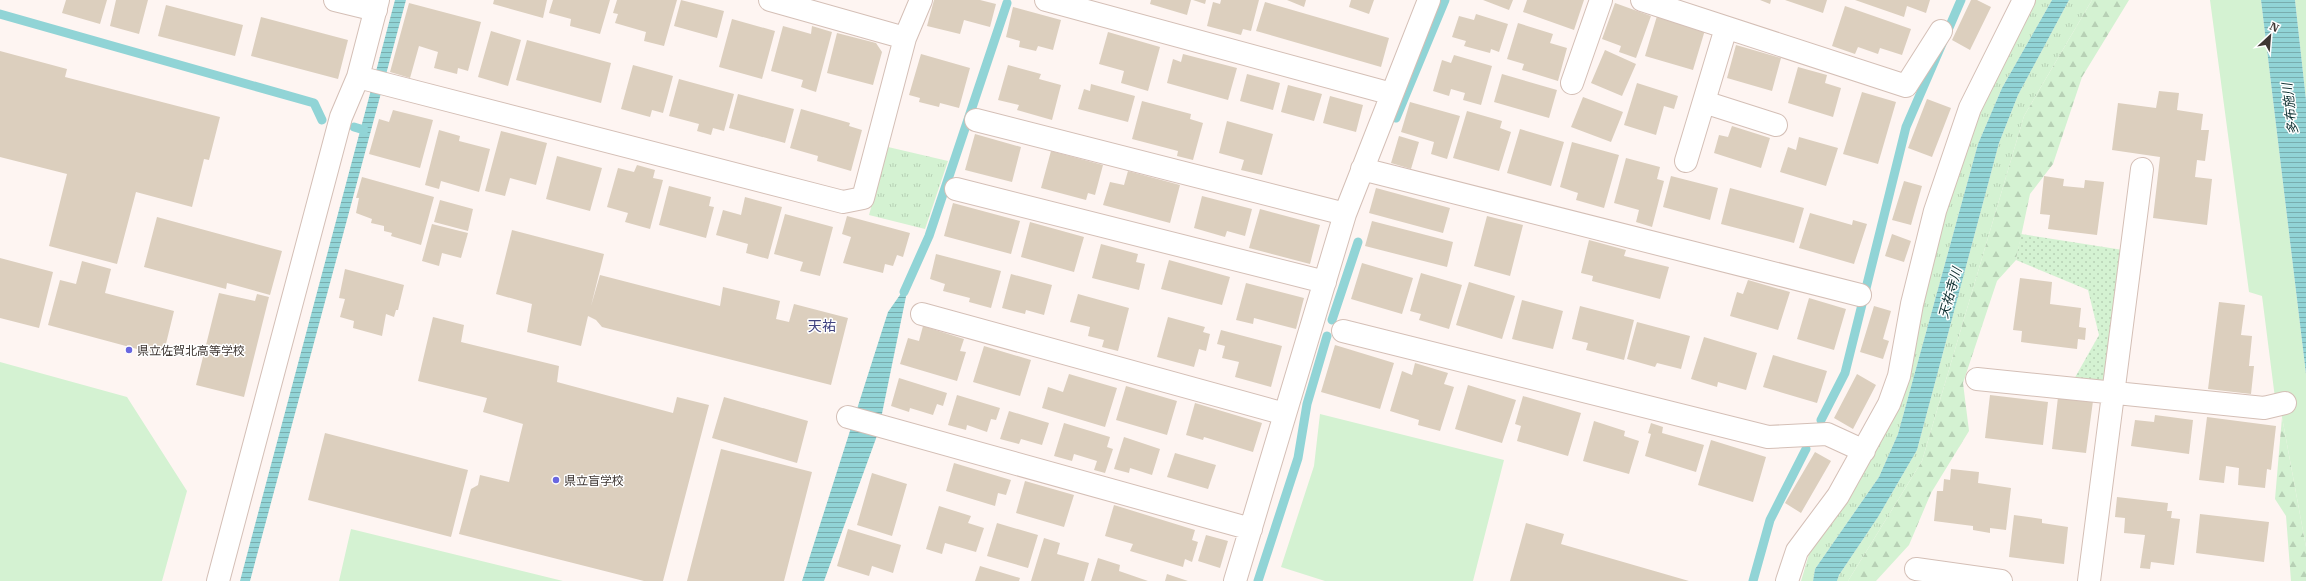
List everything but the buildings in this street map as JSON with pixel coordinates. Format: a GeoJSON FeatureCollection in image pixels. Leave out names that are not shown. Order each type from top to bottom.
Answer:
{"type":"FeatureCollection","features":[{"type":"Feature","properties":{"kind":"street"},"geometry":{"type":"LineString","coordinates":[[218,581],[341,117],[362,78],[377,5],[335,0]]}},
{"type":"Feature","properties":{"kind":"street"},"geometry":{"type":"LineString","coordinates":[[770,0],[905,38]]}},
{"type":"Feature","properties":{"kind":"street"},"geometry":{"type":"LineString","coordinates":[[362,78],[843,202],[863,198],[905,38],[920,0]]}},
{"type":"Feature","properties":{"kind":"street"},"geometry":{"type":"LineString","coordinates":[[1046,0],[1392,94]]}},
{"type":"Feature","properties":{"kind":"street"},"geometry":{"type":"LineString","coordinates":[[1235,581],[1345,214],[1429,0]]}},
{"type":"Feature","properties":{"kind":"street"},"geometry":{"type":"LineString","coordinates":[[1572,83],[1601,0]]}},
{"type":"Feature","properties":{"kind":"street"},"geometry":{"type":"LineString","coordinates":[[1642,0],[1906,86],[1941,31]]}},
{"type":"Feature","properties":{"kind":"street"},"geometry":{"type":"LineString","coordinates":[[1788,581],[1797,551],[1838,496],[1889,404],[1899,376],[1912,304],[1935,211],[1970,108],[2024,0]]}},
{"type":"Feature","properties":{"kind":"street"},"geometry":{"type":"LineString","coordinates":[[1686,161],[1726,28]]}},
{"type":"Feature","properties":{"kind":"street"},"geometry":{"type":"LineString","coordinates":[[1704,102],[1776,125]]}},
{"type":"Feature","properties":{"kind":"street"},"geometry":{"type":"LineString","coordinates":[[976,120],[1345,214]]}},
{"type":"Feature","properties":{"kind":"street"},"geometry":{"type":"LineString","coordinates":[[1362,169],[1860,296]]}},
{"type":"Feature","properties":{"kind":"street"},"geometry":{"type":"LineString","coordinates":[[2089,581],[2112,392],[2142,169]]}},
{"type":"Feature","properties":{"kind":"street"},"geometry":{"type":"LineString","coordinates":[[956,189],[1324,282]]}},
{"type":"Feature","properties":{"kind":"street"},"geometry":{"type":"LineString","coordinates":[[922,314],[1285,414]]}},
{"type":"Feature","properties":{"kind":"street"},"geometry":{"type":"LineString","coordinates":[[1342,331],[1768,437],[1827,434],[1864,451]]}},
{"type":"Feature","properties":{"kind":"street"},"geometry":{"type":"LineString","coordinates":[[1977,379],[2264,408],[2285,403]]}},
{"type":"Feature","properties":{"kind":"street"},"geometry":{"type":"LineString","coordinates":[[848,417],[1251,528]]}},
{"type":"Feature","properties":{"kind":"street"},"geometry":{"type":"LineString","coordinates":[[1916,569],[2001,581]]}},
{"type":"Feature","properties":{"kind":"green space"},"geometry":{"type":"Polygon","coordinates":[[[2032,0],[2052,0],[2002,88],[1978,144],[1898,434],[1879,477],[1815,569],[1813,581],[1801,581],[1810,551],[1852,493],[1901,399],[1924,286],[1975,108],[2032,0]]]}},
{"type":"Feature","properties":{"kind":"green space"},"geometry":{"type":"Polygon","coordinates":[[[2069,0],[2092,0],[2024,116],[1922,461],[1848,581],[1837,581],[1839,575],[1878,517],[1917,450],[1999,143],[2018,95],[2069,0]]]}},
{"type":"Feature","properties":{"kind":"green space"},"geometry":{"type":"Polygon","coordinates":[[[2092,0],[2129,0],[2082,77],[2053,164],[2030,194],[2016,260],[1997,281],[1963,383],[1969,431],[1931,493],[1909,545],[1876,581],[1848,581],[1922,461],[2024,116],[2092,0]]]}},
{"type":"Feature","properties":{"kind":"green space"},"geometry":{"type":"Polygon","coordinates":[[[2210,0],[2261,0],[2306,374],[2306,547],[2282,417],[2275,398],[2262,296],[2249,292],[2210,0]]]}},
{"type":"Feature","properties":{"kind":"green space"},"geometry":{"type":"Polygon","coordinates":[[[2295,0],[2306,0],[2306,100],[2295,0]]]}},
{"type":"Feature","properties":{"kind":"green space"},"geometry":{"type":"Polygon","coordinates":[[[888,147],[948,161],[925,229],[869,215],[888,147]]]}},
{"type":"Feature","properties":{"kind":"green space"},"geometry":{"type":"Polygon","coordinates":[[[2021,234],[2123,250],[2105,384],[2073,381],[2099,335],[2088,290],[2016,260],[2021,234]]]}},
{"type":"Feature","properties":{"kind":"green space"},"geometry":{"type":"Polygon","coordinates":[[[0,362],[127,397],[187,491],[162,581],[0,581],[0,362]]]}},
{"type":"Feature","properties":{"kind":"green space"},"geometry":{"type":"Polygon","coordinates":[[[1320,414],[1504,460],[1473,581],[1325,581],[1281,567],[1314,466],[1320,414]]]}},
{"type":"Feature","properties":{"kind":"green space"},"geometry":{"type":"Polygon","coordinates":[[[2282,417],[2306,547],[2306,581],[2291,581],[2286,516],[2275,499],[2282,417]]]}},
{"type":"Feature","properties":{"kind":"green space"},"geometry":{"type":"Polygon","coordinates":[[[351,529],[563,581],[339,581],[351,529]]]}},
{"type":"Feature","properties":{"kind":"water"},"geometry":{"type":"Polygon","coordinates":[[[395,0],[406,0],[250,581],[240,581],[395,0]]]}},
{"type":"Feature","properties":{"kind":"water","name":"天祐寺川"},"geometry":{"type":"Polygon","coordinates":[[[2052,0],[2069,0],[2018,95],[1999,143],[1917,450],[1878,517],[1839,575],[1837,581],[1813,581],[1815,569],[1879,477],[1898,434],[1978,144],[2002,88],[2052,0]]]}},
{"type":"Feature","properties":{"kind":"water","name":"多布施川"},"geometry":{"type":"Polygon","coordinates":[[[2261,0],[2295,0],[2306,100],[2306,374],[2261,0]]]}},
{"type":"Feature","properties":{"kind":"water"},"geometry":{"type":"Polygon","coordinates":[[[909,282],[878,433],[824,581],[802,581],[888,312],[909,282]]]}},
{"type":"Feature","properties":{"kind":"waterway"},"geometry":{"type":"LineString","coordinates":[[1396,118],[1445,0]]}},
{"type":"Feature","properties":{"kind":"waterway"},"geometry":{"type":"LineString","coordinates":[[1821,420],[1845,373],[1906,127],[1961,0]]}},
{"type":"Feature","properties":{"kind":"waterway"},"geometry":{"type":"LineString","coordinates":[[904,292],[929,236],[1007,3]]}},
{"type":"Feature","properties":{"kind":"waterway"},"geometry":{"type":"LineString","coordinates":[[0,14],[314,103],[322,120]]}},
{"type":"Feature","properties":{"kind":"waterway"},"geometry":{"type":"LineString","coordinates":[[354,127],[364,130]]}},
{"type":"Feature","properties":{"kind":"waterway"},"geometry":{"type":"LineString","coordinates":[[1332,320],[1358,242]]}},
{"type":"Feature","properties":{"kind":"waterway"},"geometry":{"type":"LineString","coordinates":[[1258,581],[1298,458],[1307,404],[1327,336]]}},
{"type":"Feature","properties":{"kind":"waterway"},"geometry":{"type":"LineString","coordinates":[[1753,581],[1770,520],[1806,449]]}},
{"type":"Feature","properties":{"kind":"place","name":"県立佐賀北高等学校"},"geometry":{"type":"Point","coordinates":[129,350]}},
{"type":"Feature","properties":{"kind":"place","name":"県立盲学校"},"geometry":{"type":"Point","coordinates":[556,480]}},
{"type":"Feature","properties":{"kind":"district","name":"天祐"},"geometry":{"type":"Point","coordinates":[822,326]}}]}
